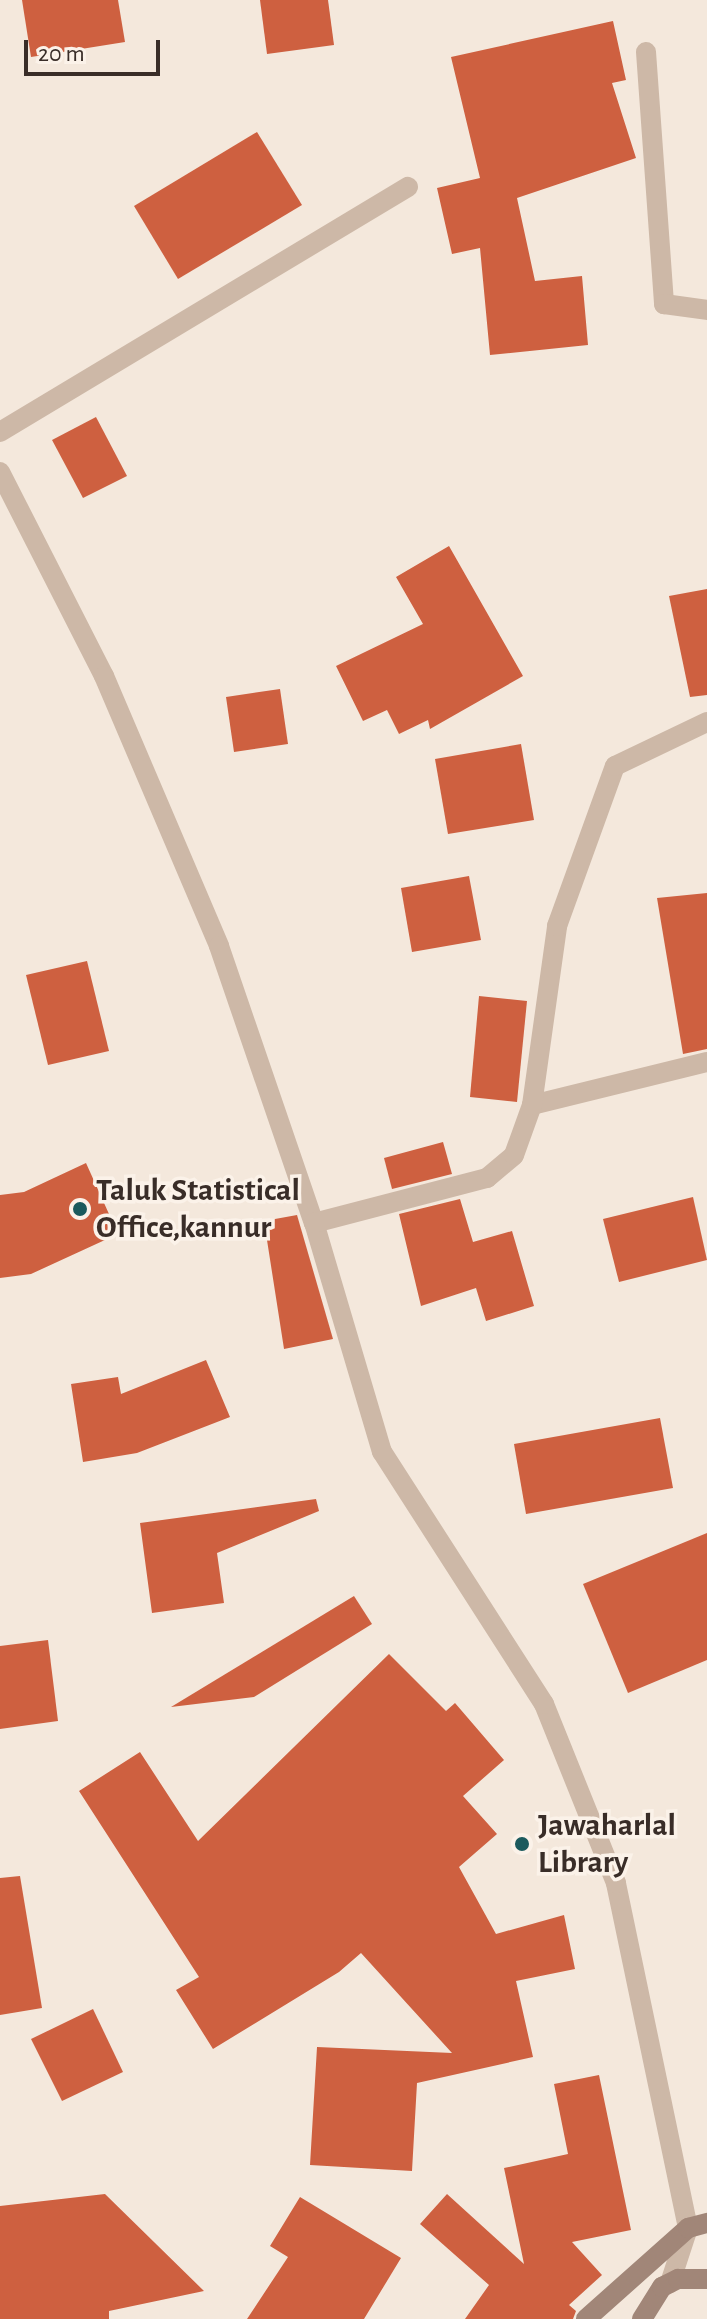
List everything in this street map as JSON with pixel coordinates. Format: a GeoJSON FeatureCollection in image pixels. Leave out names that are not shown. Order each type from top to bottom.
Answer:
{"type":"FeatureCollection","features":[{"type":"Feature","properties":{"kind":"main road"},"geometry":{"type":"LineString","coordinates":[[586,2319],[698,2225]]}},
{"type":"Feature","properties":{"kind":"main road"},"geometry":{"type":"LineString","coordinates":[[641,2315],[670,2283],[703,2274]]}},
{"type":"Feature","properties":{"kind":"street"},"geometry":{"type":"LineString","coordinates":[[646,52],[664,304],[707,310]]}},
{"type":"Feature","properties":{"kind":"street"},"geometry":{"type":"LineString","coordinates":[[0,432],[408,187]]}},
{"type":"Feature","properties":{"kind":"street"},"geometry":{"type":"LineString","coordinates":[[0,472],[104,676],[219,946],[314,1223],[382,1452],[544,1704],[616,1883],[698,2225],[670,2283]]}},
{"type":"Feature","properties":{"kind":"street"},"geometry":{"type":"LineString","coordinates":[[314,1223],[487,1178],[514,1155],[532,1105],[557,926],[615,766],[707,722]]}},
{"type":"Feature","properties":{"kind":"street"},"geometry":{"type":"LineString","coordinates":[[532,1105],[707,1062]]}},
{"type":"Feature","properties":{"kind":"building"},"geometry":{"type":"Polygon","coordinates":[[[22,0],[118,0],[125,42],[31,57],[22,0]]]}},
{"type":"Feature","properties":{"kind":"building"},"geometry":{"type":"Polygon","coordinates":[[[260,0],[328,0],[334,45],[267,54],[260,0]]]}},
{"type":"Feature","properties":{"kind":"building"},"geometry":{"type":"Polygon","coordinates":[[[613,21],[626,80],[612,83],[636,158],[517,198],[535,281],[582,276],[588,345],[490,355],[480,248],[452,254],[437,188],[480,178],[451,57],[613,21]]]}},
{"type":"Feature","properties":{"kind":"building"},"geometry":{"type":"Polygon","coordinates":[[[257,132],[302,205],[178,279],[134,206],[257,132]]]}},
{"type":"Feature","properties":{"kind":"building"},"geometry":{"type":"Polygon","coordinates":[[[96,417],[127,476],[83,498],[52,440],[96,417]]]}},
{"type":"Feature","properties":{"kind":"building"},"geometry":{"type":"Polygon","coordinates":[[[449,546],[523,676],[430,729],[428,720],[399,734],[387,710],[363,721],[336,666],[423,624],[396,577],[449,546]]]}},
{"type":"Feature","properties":{"kind":"building"},"geometry":{"type":"Polygon","coordinates":[[[707,589],[707,695],[690,697],[669,596],[707,589]]]}},
{"type":"Feature","properties":{"kind":"building"},"geometry":{"type":"Polygon","coordinates":[[[280,689],[288,744],[234,752],[226,697],[280,689]]]}},
{"type":"Feature","properties":{"kind":"building"},"geometry":{"type":"Polygon","coordinates":[[[521,744],[534,820],[448,834],[435,759],[521,744]]]}},
{"type":"Feature","properties":{"kind":"building"},"geometry":{"type":"Polygon","coordinates":[[[469,876],[481,940],[412,952],[401,888],[469,876]]]}},
{"type":"Feature","properties":{"kind":"building"},"geometry":{"type":"Polygon","coordinates":[[[707,893],[707,1049],[683,1054],[657,898],[707,893]]]}},
{"type":"Feature","properties":{"kind":"building"},"geometry":{"type":"Polygon","coordinates":[[[87,961],[109,1051],[48,1065],[26,975],[87,961]]]}},
{"type":"Feature","properties":{"kind":"building"},"geometry":{"type":"Polygon","coordinates":[[[479,996],[527,1001],[517,1102],[470,1097],[479,996]]]}},
{"type":"Feature","properties":{"kind":"building"},"geometry":{"type":"Polygon","coordinates":[[[443,1142],[452,1174],[392,1189],[384,1158],[443,1142]]]}},
{"type":"Feature","properties":{"kind":"building"},"geometry":{"type":"Polygon","coordinates":[[[86,1163],[118,1234],[31,1274],[0,1278],[0,1195],[24,1192],[86,1163]]]}},
{"type":"Feature","properties":{"kind":"building"},"geometry":{"type":"Polygon","coordinates":[[[693,1197],[707,1260],[619,1282],[603,1219],[693,1197]]]}},
{"type":"Feature","properties":{"kind":"building"},"geometry":{"type":"Polygon","coordinates":[[[460,1199],[473,1242],[512,1231],[534,1306],[486,1321],[476,1288],[421,1306],[399,1214],[460,1199]]]}},
{"type":"Feature","properties":{"kind":"building"},"geometry":{"type":"Polygon","coordinates":[[[297,1215],[333,1339],[284,1349],[264,1221],[297,1215]]]}},
{"type":"Feature","properties":{"kind":"building"},"geometry":{"type":"Polygon","coordinates":[[[206,1360],[230,1417],[137,1453],[83,1462],[71,1384],[118,1377],[121,1394],[206,1360]]]}},
{"type":"Feature","properties":{"kind":"building"},"geometry":{"type":"Polygon","coordinates":[[[660,1418],[673,1488],[526,1514],[514,1444],[660,1418]]]}},
{"type":"Feature","properties":{"kind":"building"},"geometry":{"type":"Polygon","coordinates":[[[316,1499],[319,1511],[217,1553],[224,1603],[152,1613],[140,1523],[316,1499]]]}},
{"type":"Feature","properties":{"kind":"building"},"geometry":{"type":"Polygon","coordinates":[[[707,1533],[707,1660],[628,1693],[583,1584],[707,1533]]]}},
{"type":"Feature","properties":{"kind":"building"},"geometry":{"type":"Polygon","coordinates":[[[354,1596],[372,1624],[254,1697],[171,1707],[354,1596]]]}},
{"type":"Feature","properties":{"kind":"building"},"geometry":{"type":"Polygon","coordinates":[[[48,1640],[58,1721],[0,1729],[0,1646],[48,1640]]]}},
{"type":"Feature","properties":{"kind":"building"},"geometry":{"type":"Polygon","coordinates":[[[389,1654],[446,1711],[455,1703],[504,1760],[463,1796],[497,1834],[459,1867],[496,1934],[564,1915],[575,1969],[516,1981],[533,2057],[417,2083],[412,2171],[310,2165],[317,2047],[452,2053],[361,1953],[339,1972],[213,2049],[176,1990],[199,1977],[79,1791],[140,1752],[198,1841],[389,1654]]]}},
{"type":"Feature","properties":{"kind":"building"},"geometry":{"type":"Polygon","coordinates":[[[20,1876],[42,2008],[0,2015],[0,1878],[20,1876]]]}},
{"type":"Feature","properties":{"kind":"building"},"geometry":{"type":"Polygon","coordinates":[[[93,2009],[123,2072],[62,2101],[31,2039],[93,2009]]]}},
{"type":"Feature","properties":{"kind":"building"},"geometry":{"type":"Polygon","coordinates":[[[599,2075],[631,2230],[572,2242],[602,2275],[569,2305],[576,2311],[573,2319],[465,2319],[489,2285],[420,2224],[447,2194],[524,2264],[504,2168],[568,2154],[554,2084],[599,2075]]]}},
{"type":"Feature","properties":{"kind":"building"},"geometry":{"type":"Polygon","coordinates":[[[105,2194],[204,2291],[109,2311],[109,2319],[0,2319],[0,2206],[105,2194]]]}},
{"type":"Feature","properties":{"kind":"building"},"geometry":{"type":"Polygon","coordinates":[[[300,2197],[401,2258],[364,2319],[247,2319],[288,2257],[270,2246],[300,2197]]]}},
{"type":"Feature","properties":{"kind":"place","name":"Taluk Statistical Office,kannur"},"geometry":{"type":"Point","coordinates":[80,1209]}},
{"type":"Feature","properties":{"kind":"place","name":"Jawaharlal Library"},"geometry":{"type":"Point","coordinates":[522,1844]}}]}
